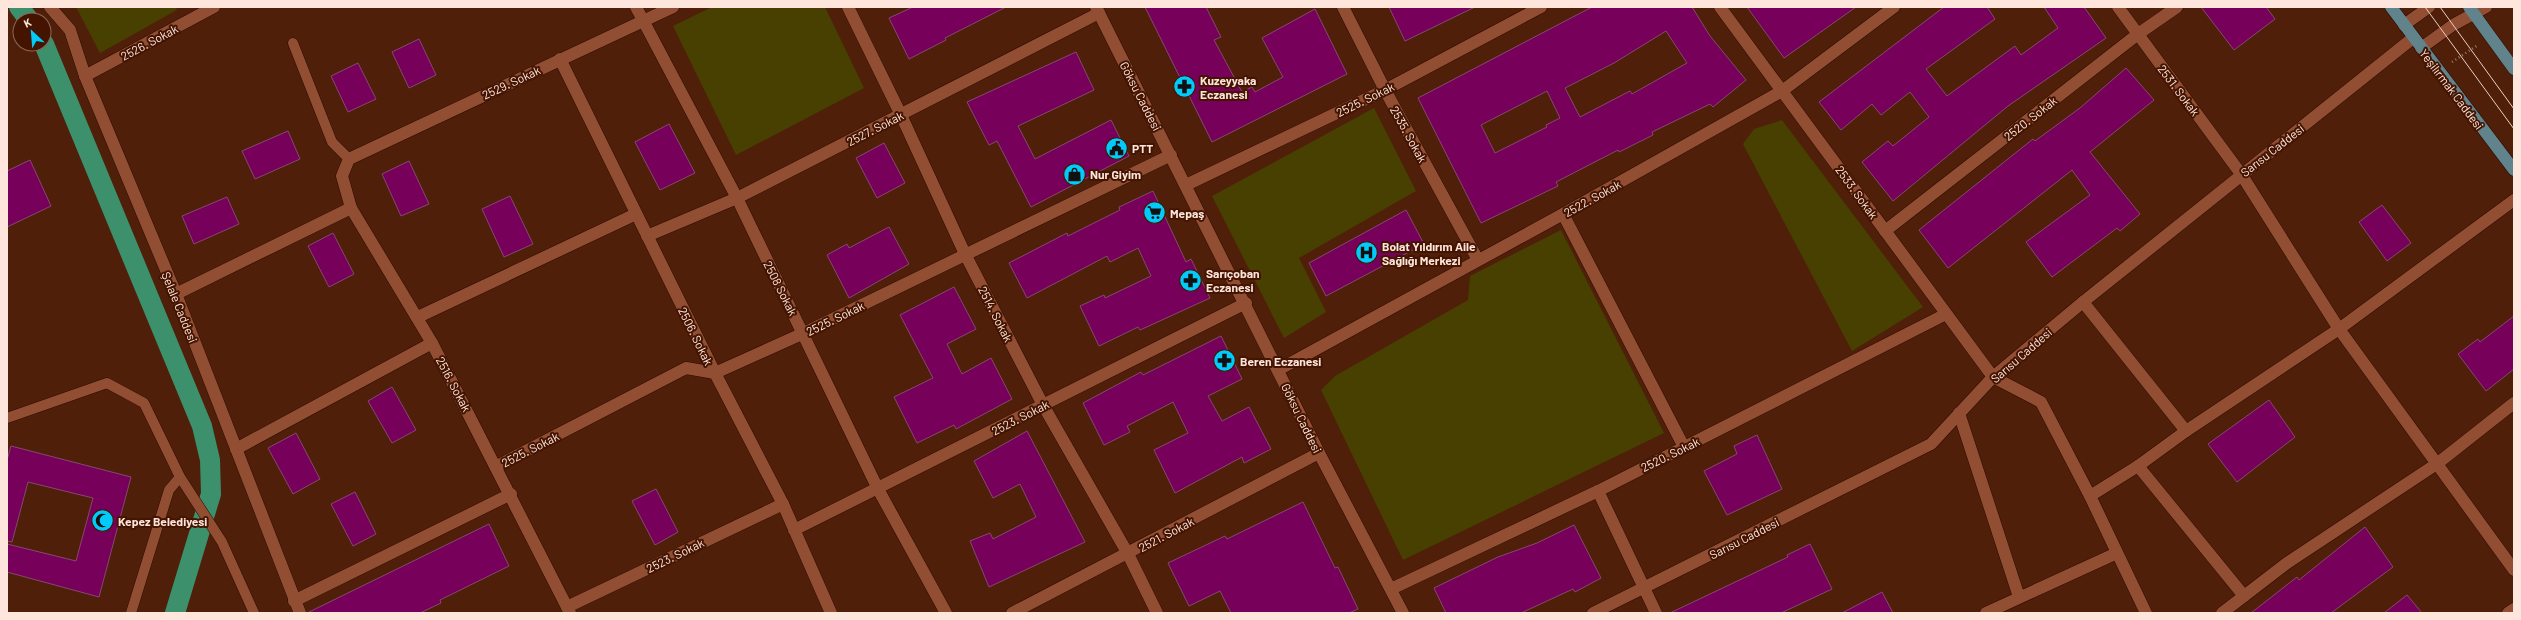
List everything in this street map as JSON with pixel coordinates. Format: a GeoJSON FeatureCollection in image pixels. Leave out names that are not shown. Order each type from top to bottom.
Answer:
{"type":"FeatureCollection","features":[{"type":"Feature","properties":{"kind":"main road","name":"Yeşilırmak Caddesi"},"geometry":{"type":"LineString","coordinates":[[2391,7],[2514,170]]}},
{"type":"Feature","properties":{"kind":"main road"},"geometry":{"type":"LineString","coordinates":[[2472,11],[2514,69]]}},
{"type":"Feature","properties":{"kind":"street","name":"Şelale Caddesi"},"geometry":{"type":"LineString","coordinates":[[50,7],[70,30],[85,76],[176,294],[294,601],[300,613]]}},
{"type":"Feature","properties":{"kind":"street","name":"2526. Sokak"},"geometry":{"type":"LineString","coordinates":[[85,76],[201,10],[214,7]]}},
{"type":"Feature","properties":{"kind":"street","name":"2508 Sokak"},"geometry":{"type":"LineString","coordinates":[[636,7],[737,198],[878,489],[946,613]]}},
{"type":"Feature","properties":{"kind":"street","name":"2529. Sokak"},"geometry":{"type":"LineString","coordinates":[[349,159],[560,58],[644,22],[673,7]]}},
{"type":"Feature","properties":{"kind":"street","name":"2514. Sokak"},"geometry":{"type":"LineString","coordinates":[[848,7],[901,115],[965,254],[1043,405],[1128,554],[1158,613]]}},
{"type":"Feature","properties":{"kind":"street","name":"2535. Sokak"},"geometry":{"type":"LineString","coordinates":[[1343,7],[1385,90],[1478,260]]}},
{"type":"Feature","properties":{"kind":"street","name":"2525. Sokak"},"geometry":{"type":"LineString","coordinates":[[1186,185],[1385,90],[1541,7]]}},
{"type":"Feature","properties":{"kind":"street","name":"2533. Sokak"},"geometry":{"type":"LineString","coordinates":[[1720,7],[1993,377]]}},
{"type":"Feature","properties":{"kind":"street","name":"2522. Sokak"},"geometry":{"type":"LineString","coordinates":[[1278,370],[1563,214],[1782,91],[1894,7]]}},
{"type":"Feature","properties":{"kind":"street","name":"2531. Sokak"},"geometry":{"type":"LineString","coordinates":[[2118,7],[2241,174],[2339,329],[2438,463],[2514,570]]}},
{"type":"Feature","properties":{"kind":"street","name":"2520. Sokak"},"geometry":{"type":"LineString","coordinates":[[1885,231],[2138,34],[2177,7]]}},
{"type":"Feature","properties":{"kind":"street"},"geometry":{"type":"LineString","coordinates":[[2404,25],[2429,7]]}},
{"type":"Feature","properties":{"kind":"street"},"geometry":{"type":"LineString","coordinates":[[2421,48],[2472,11],[2486,7]]}},
{"type":"Feature","properties":{"kind":"street","name":"2527. Sokak"},"geometry":{"type":"LineString","coordinates":[[647,236],[737,198],[901,115],[1098,10]]}},
{"type":"Feature","properties":{"kind":"street","name":"Göksu Caddesi"},"geometry":{"type":"LineString","coordinates":[[1098,10],[1246,303],[1319,453],[1403,613]]}},
{"type":"Feature","properties":{"kind":"street","name":"Sarısu Caddesi"},"geometry":{"type":"LineString","coordinates":[[1593,613],[1930,444],[1993,377],[2241,174],[2413,38]]}},
{"type":"Feature","properties":{"kind":"street","name":"2506. Sokak"},"geometry":{"type":"LineString","coordinates":[[560,58],[715,373],[783,504],[831,613]]}},
{"type":"Feature","properties":{"kind":"street","name":"2525. Sokak"},"geometry":{"type":"LineString","coordinates":[[497,466],[686,368],[715,373],[804,334],[965,254],[1171,155]]}},
{"type":"Feature","properties":{"kind":"street","name":"2516. Sokak"},"geometry":{"type":"LineString","coordinates":[[349,159],[342,176],[351,208],[418,317],[497,466],[569,610]]}},
{"type":"Feature","properties":{"kind":"street"},"geometry":{"type":"LineString","coordinates":[[2090,496],[2138,466],[2186,431],[2339,329],[2514,200]]}},
{"type":"Feature","properties":{"kind":"street"},"geometry":{"type":"LineString","coordinates":[[176,294],[351,208]]}},
{"type":"Feature","properties":{"kind":"street"},"geometry":{"type":"LineString","coordinates":[[418,317],[636,214]]}},
{"type":"Feature","properties":{"kind":"street"},"geometry":{"type":"LineString","coordinates":[[1563,214],[1684,447]]}},
{"type":"Feature","properties":{"kind":"street"},"geometry":{"type":"LineString","coordinates":[[2083,302],[2186,431]]}},
{"type":"Feature","properties":{"kind":"street","name":"2523. Sokak"},"geometry":{"type":"LineString","coordinates":[[794,530],[1246,303]]}},
{"type":"Feature","properties":{"kind":"street","name":"2520. Sokak"},"geometry":{"type":"LineString","coordinates":[[1391,589],[1598,491],[1946,314]]}},
{"type":"Feature","properties":{"kind":"street"},"geometry":{"type":"LineString","coordinates":[[236,449],[432,343]]}},
{"type":"Feature","properties":{"kind":"street"},"geometry":{"type":"LineString","coordinates":[[1993,377],[2040,402],[2090,496],[2146,613]]}},
{"type":"Feature","properties":{"kind":"street"},"geometry":{"type":"LineString","coordinates":[[2222,613],[2286,563],[2438,463],[2514,403]]}},
{"type":"Feature","properties":{"kind":"street"},"geometry":{"type":"LineString","coordinates":[[1959,413],[2019,597]]}},
{"type":"Feature","properties":{"kind":"street","name":"2521. Sokak"},"geometry":{"type":"LineString","coordinates":[[1012,613],[1128,554],[1319,453]]}},
{"type":"Feature","properties":{"kind":"street"},"geometry":{"type":"LineString","coordinates":[[2138,466],[2244,596]]}},
{"type":"Feature","properties":{"kind":"street"},"geometry":{"type":"LineString","coordinates":[[1598,491],[1656,613]]}},
{"type":"Feature","properties":{"kind":"street"},"geometry":{"type":"LineString","coordinates":[[294,601],[511,494]]}},
{"type":"Feature","properties":{"kind":"street","name":"2523. Sokak"},"geometry":{"type":"LineString","coordinates":[[569,610],[783,504]]}},
{"type":"Feature","properties":{"kind":"street"},"geometry":{"type":"LineString","coordinates":[[1994,611],[2019,597],[2117,552]]}},
{"type":"Feature","properties":{"kind":"street"},"geometry":{"type":"LineString","coordinates":[[2508,613],[2514,608]]}},
{"type":"Feature","properties":{"kind":"lane"},"geometry":{"type":"LineString","coordinates":[[292,43],[332,142],[349,159]]}},
{"type":"Feature","properties":{"kind":"lane"},"geometry":{"type":"LineString","coordinates":[[7,418],[107,383],[144,404],[180,477],[222,542],[254,613]]}},
{"type":"Feature","properties":{"kind":"lane"},"geometry":{"type":"LineString","coordinates":[[131,613],[169,490],[180,477]]}},
{"type":"Feature","properties":{"kind":"path"},"geometry":{"type":"LineString","coordinates":[[2438,71],[2490,37]]}},
{"type":"Feature","properties":{"kind":"shaded area"},"geometry":{"type":"Polygon","coordinates":[[[76,7],[178,7],[175,11],[100,53],[76,7]]]}},
{"type":"Feature","properties":{"kind":"shaded area"},"geometry":{"type":"Polygon","coordinates":[[[712,7],[825,7],[864,88],[736,155],[673,26],[712,7]]]}},
{"type":"Feature","properties":{"kind":"shaded area"},"geometry":{"type":"Polygon","coordinates":[[[1374,108],[1416,191],[1299,258],[1326,312],[1284,338],[1212,196],[1374,108]]]}},
{"type":"Feature","properties":{"kind":"shaded area"},"geometry":{"type":"Polygon","coordinates":[[[1782,120],[1923,307],[1852,351],[1743,144],[1754,129],[1782,120]]]}},
{"type":"Feature","properties":{"kind":"shaded area"},"geometry":{"type":"Polygon","coordinates":[[[1561,230],[1664,433],[1403,560],[1321,390],[1335,376],[1468,300],[1470,276],[1561,230]]]}},
{"type":"Feature","properties":{"kind":"building"},"geometry":{"type":"Polygon","coordinates":[[[913,7],[1006,7],[945,38],[946,40],[909,59],[889,18],[913,7]]]}},
{"type":"Feature","properties":{"kind":"building"},"geometry":{"type":"Polygon","coordinates":[[[1145,7],[1206,7],[1221,37],[1214,40],[1242,92],[1252,87],[1255,92],[1283,77],[1262,38],[1315,9],[1347,74],[1212,142],[1145,7]]]}},
{"type":"Feature","properties":{"kind":"building"},"geometry":{"type":"Polygon","coordinates":[[[1389,7],[1475,7],[1405,41],[1389,7]]]}},
{"type":"Feature","properties":{"kind":"building"},"geometry":{"type":"Polygon","coordinates":[[[1592,7],[1692,7],[1710,36],[1746,80],[1713,107],[1710,104],[1652,132],[1653,135],[1619,152],[1618,150],[1556,182],[1558,186],[1481,223],[1418,98],[1592,7]],[[1666,31],[1614,63],[1565,88],[1580,117],[1630,91],[1632,94],[1687,63],[1666,31]],[[1547,91],[1481,125],[1495,153],[1547,127],[1546,125],[1560,118],[1547,91]]]}},
{"type":"Feature","properties":{"kind":"building"},"geometry":{"type":"Polygon","coordinates":[[[1747,7],[1856,7],[1784,58],[1747,7]]]}},
{"type":"Feature","properties":{"kind":"building"},"geometry":{"type":"Polygon","coordinates":[[[1944,7],[1987,7],[1995,19],[1926,69],[1947,96],[2015,46],[2021,55],[2058,28],[2044,7],[2084,7],[2106,38],[2008,106],[1893,201],[1862,162],[1888,141],[1893,146],[1929,117],[1910,92],[1881,115],[1872,104],[1841,130],[1819,102],[1944,7]]]}},
{"type":"Feature","properties":{"kind":"building"},"geometry":{"type":"Polygon","coordinates":[[[2201,7],[2266,7],[2275,19],[2234,50],[2201,7]]]}},
{"type":"Feature","properties":{"kind":"building"},"geometry":{"type":"Polygon","coordinates":[[[419,39],[436,75],[409,88],[392,52],[419,39]]]}},
{"type":"Feature","properties":{"kind":"building"},"geometry":{"type":"Polygon","coordinates":[[[1076,52],[1094,90],[1018,126],[1035,159],[1111,120],[1129,156],[1031,207],[997,141],[989,145],[967,102],[1076,52]]]}},
{"type":"Feature","properties":{"kind":"building"},"geometry":{"type":"Polygon","coordinates":[[[358,63],[376,99],[348,112],[331,76],[358,63]]]}},
{"type":"Feature","properties":{"kind":"building"},"geometry":{"type":"Polygon","coordinates":[[[2126,68],[2154,100],[2090,152],[2140,214],[2120,231],[2117,228],[2052,277],[2026,242],[2090,195],[2072,170],[1948,268],[1919,230],[2033,139],[2035,141],[2080,108],[2126,68]]]}},
{"type":"Feature","properties":{"kind":"building"},"geometry":{"type":"Polygon","coordinates":[[[669,124],[695,173],[660,190],[635,142],[669,124]]]}},
{"type":"Feature","properties":{"kind":"building"},"geometry":{"type":"Polygon","coordinates":[[[288,131],[300,159],[255,179],[242,151],[288,131]]]}},
{"type":"Feature","properties":{"kind":"building"},"geometry":{"type":"Polygon","coordinates":[[[884,143],[905,183],[877,198],[856,158],[884,143]]]}},
{"type":"Feature","properties":{"kind":"building"},"geometry":{"type":"Polygon","coordinates":[[[30,160],[51,206],[7,227],[7,171],[30,160]]]}},
{"type":"Feature","properties":{"kind":"building"},"geometry":{"type":"Polygon","coordinates":[[[409,161],[429,204],[401,216],[382,174],[409,161]]]}},
{"type":"Feature","properties":{"kind":"building"},"geometry":{"type":"Polygon","coordinates":[[[1153,191],[1186,262],[1191,259],[1210,298],[1140,330],[1138,327],[1099,346],[1080,306],[1104,295],[1105,298],[1151,276],[1138,248],[1110,262],[1107,256],[1027,298],[1009,263],[1067,233],[1068,236],[1120,210],[1119,207],[1153,191]]]}},
{"type":"Feature","properties":{"kind":"building"},"geometry":{"type":"Polygon","coordinates":[[[510,196],[533,244],[504,257],[482,209],[510,196]]]}},
{"type":"Feature","properties":{"kind":"building"},"geometry":{"type":"Polygon","coordinates":[[[227,197],[239,224],[194,244],[182,216],[227,197]]]}},
{"type":"Feature","properties":{"kind":"building"},"geometry":{"type":"Polygon","coordinates":[[[2382,205],[2411,243],[2387,261],[2359,222],[2382,205]]]}},
{"type":"Feature","properties":{"kind":"building","name":"Bolat Yıldırım Aile Sağlığı Merkezi"},"geometry":{"type":"Polygon","coordinates":[[[1406,210],[1424,244],[1326,296],[1309,263],[1406,210]]]}},
{"type":"Feature","properties":{"kind":"building"},"geometry":{"type":"Polygon","coordinates":[[[889,227],[909,264],[849,298],[827,255],[847,244],[849,248],[889,227]]]}},
{"type":"Feature","properties":{"kind":"building"},"geometry":{"type":"Polygon","coordinates":[[[333,233],[354,274],[329,287],[308,246],[333,233]]]}},
{"type":"Feature","properties":{"kind":"building"},"geometry":{"type":"Polygon","coordinates":[[[954,287],[976,329],[947,344],[962,374],[991,358],[1012,399],[956,429],[954,425],[917,443],[894,397],[933,378],[900,315],[954,287]]]}},
{"type":"Feature","properties":{"kind":"building"},"geometry":{"type":"Polygon","coordinates":[[[2514,316],[2514,369],[2486,391],[2458,354],[2478,339],[2480,342],[2514,316]]]}},
{"type":"Feature","properties":{"kind":"building"},"geometry":{"type":"Polygon","coordinates":[[[1221,336],[1242,379],[1208,396],[1222,421],[1249,407],[1271,449],[1244,463],[1242,457],[1175,493],[1154,450],[1188,433],[1173,402],[1127,426],[1130,432],[1104,445],[1083,403],[1141,372],[1143,375],[1221,336]]]}},
{"type":"Feature","properties":{"kind":"building"},"geometry":{"type":"Polygon","coordinates":[[[392,387],[416,430],[392,443],[368,401],[392,387]]]}},
{"type":"Feature","properties":{"kind":"building"},"geometry":{"type":"Polygon","coordinates":[[[2269,400],[2295,437],[2237,482],[2208,444],[2269,400]]]}},
{"type":"Feature","properties":{"kind":"building"},"geometry":{"type":"Polygon","coordinates":[[[1027,431],[1085,542],[989,587],[970,541],[990,533],[993,539],[1036,517],[1020,484],[993,498],[974,461],[1027,431]]]}},
{"type":"Feature","properties":{"kind":"building"},"geometry":{"type":"Polygon","coordinates":[[[296,433],[320,479],[293,494],[268,448],[296,433]]]}},
{"type":"Feature","properties":{"kind":"building"},"geometry":{"type":"Polygon","coordinates":[[[1757,435],[1782,489],[1727,515],[1704,471],[1737,454],[1734,446],[1757,435]]]}},
{"type":"Feature","properties":{"kind":"building","name":"Kepez Belediyesi"},"geometry":{"type":"Polygon","coordinates":[[[11,446],[131,477],[99,597],[7,572],[7,544],[76,561],[93,498],[28,482],[12,542],[7,541],[7,460],[11,446]]]}},
{"type":"Feature","properties":{"kind":"building"},"geometry":{"type":"Polygon","coordinates":[[[656,489],[678,532],[655,545],[632,501],[656,489]]]}},
{"type":"Feature","properties":{"kind":"building"},"geometry":{"type":"Polygon","coordinates":[[[355,492],[376,534],[353,546],[331,504],[355,492]]]}},
{"type":"Feature","properties":{"kind":"building"},"geometry":{"type":"Polygon","coordinates":[[[1303,502],[1335,568],[1338,567],[1358,609],[1349,613],[1231,613],[1220,591],[1189,606],[1168,563],[1225,536],[1227,539],[1303,502]]]}},
{"type":"Feature","properties":{"kind":"building"},"geometry":{"type":"Polygon","coordinates":[[[489,524],[509,566],[440,600],[441,603],[420,613],[307,613],[489,524]]]}},
{"type":"Feature","properties":{"kind":"building"},"geometry":{"type":"Polygon","coordinates":[[[1574,525],[1601,578],[1575,592],[1573,589],[1521,613],[1446,613],[1434,588],[1498,557],[1537,543],[1574,525]]]}},
{"type":"Feature","properties":{"kind":"building"},"geometry":{"type":"Polygon","coordinates":[[[2365,527],[2393,567],[2331,613],[2251,613],[2297,577],[2299,580],[2365,527]]]}},
{"type":"Feature","properties":{"kind":"building"},"geometry":{"type":"Polygon","coordinates":[[[1810,544],[1832,589],[1781,613],[1670,613],[1788,557],[1787,555],[1810,544]]]}},
{"type":"Feature","properties":{"kind":"building"},"geometry":{"type":"Polygon","coordinates":[[[1882,592],[1893,613],[1842,613],[1882,592]]]}},
{"type":"Feature","properties":{"kind":"building"},"geometry":{"type":"Polygon","coordinates":[[[2407,595],[2422,613],[2384,613],[2407,595]]]}},
{"type":"Feature","properties":{"kind":"waterway"},"geometry":{"type":"LineString","coordinates":[[19,7],[23,12]]}},
{"type":"Feature","properties":{"kind":"waterway"},"geometry":{"type":"LineString","coordinates":[[47,52],[202,426],[210,460],[211,494],[175,613]]}},
{"type":"Feature","properties":{"kind":"tram line"},"geometry":{"type":"LineString","coordinates":[[2425,7],[2514,129]]}},
{"type":"Feature","properties":{"kind":"tram line"},"geometry":{"type":"LineString","coordinates":[[2440,7],[2514,109]]}},
{"type":"Feature","properties":{"kind":"place","name":"Kuzeyyaka Eczanesi"},"geometry":{"type":"Point","coordinates":[1185,87]}},
{"type":"Feature","properties":{"kind":"place","name":"PTT"},"geometry":{"type":"Point","coordinates":[1117,148]}},
{"type":"Feature","properties":{"kind":"place","name":"Nur Giyim"},"geometry":{"type":"Point","coordinates":[1075,174]}},
{"type":"Feature","properties":{"kind":"place","name":"Mepaş"},"geometry":{"type":"Point","coordinates":[1154,213]}},
{"type":"Feature","properties":{"kind":"place","name":"Bolat Yıldırım Aile Sağlığı Merkezi"},"geometry":{"type":"Point","coordinates":[1366,253]}},
{"type":"Feature","properties":{"kind":"place","name":"Sarıçoban Eczanesi"},"geometry":{"type":"Point","coordinates":[1191,280]}},
{"type":"Feature","properties":{"kind":"place","name":"Beren Eczanesi"},"geometry":{"type":"Point","coordinates":[1225,361]}},
{"type":"Feature","properties":{"kind":"place","name":"Kepez Belediyesi"},"geometry":{"type":"Point","coordinates":[103,521]}}]}
